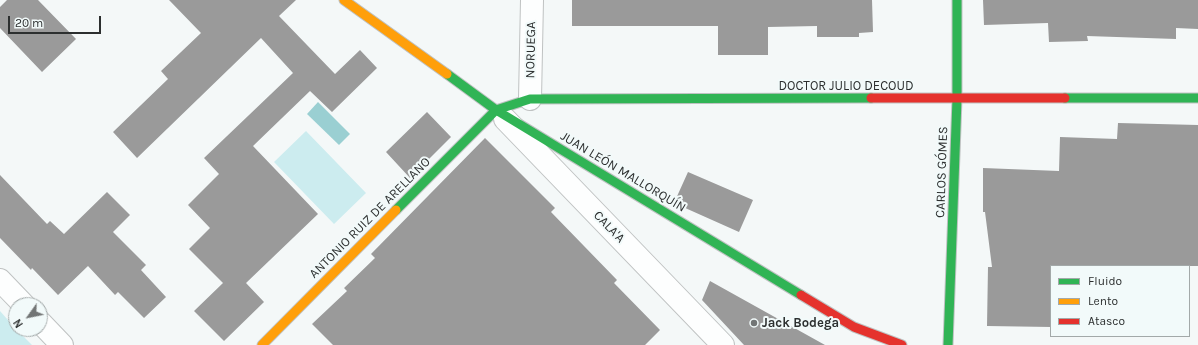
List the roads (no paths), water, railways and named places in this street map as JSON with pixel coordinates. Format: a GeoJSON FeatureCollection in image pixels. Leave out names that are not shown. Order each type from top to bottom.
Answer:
{"type":"FeatureCollection","features":[{"type":"Feature","properties":{"kind":"street","name":"JUAN LEÓN MALLORQUÍN"},"geometry":{"type":"LineString","coordinates":[[344,0],[496,110],[854,327],[902,345]]}},
{"type":"Feature","properties":{"kind":"street","name":"NORUEGA"},"geometry":{"type":"LineString","coordinates":[[530,99],[532,0]]}},
{"type":"Feature","properties":{"kind":"street","name":"CARLOS GÓMES"},"geometry":{"type":"LineString","coordinates":[[948,345],[957,98],[957,0]]}},
{"type":"Feature","properties":{"kind":"street","name":"DOCTOR JULIO DECOUD"},"geometry":{"type":"LineString","coordinates":[[496,110],[530,99],[1198,98]]}},
{"type":"Feature","properties":{"kind":"street","name":"ANTONIO RUIZ DE ARELLANO"},"geometry":{"type":"LineString","coordinates":[[262,345],[496,110]]}},
{"type":"Feature","properties":{"kind":"street","name":"CALA'A"},"geometry":{"type":"LineString","coordinates":[[496,110],[723,345]]}},
{"type":"Feature","properties":{"kind":"street"},"geometry":{"type":"LineString","coordinates":[[0,280],[16,297]]}},
{"type":"Feature","properties":{"kind":"street"},"geometry":{"type":"LineString","coordinates":[[48,330],[62,345]]}},
{"type":"Feature","properties":{"kind":"place","name":"Jack Bodega"},"geometry":{"type":"Point","coordinates":[754,323]}}]}
